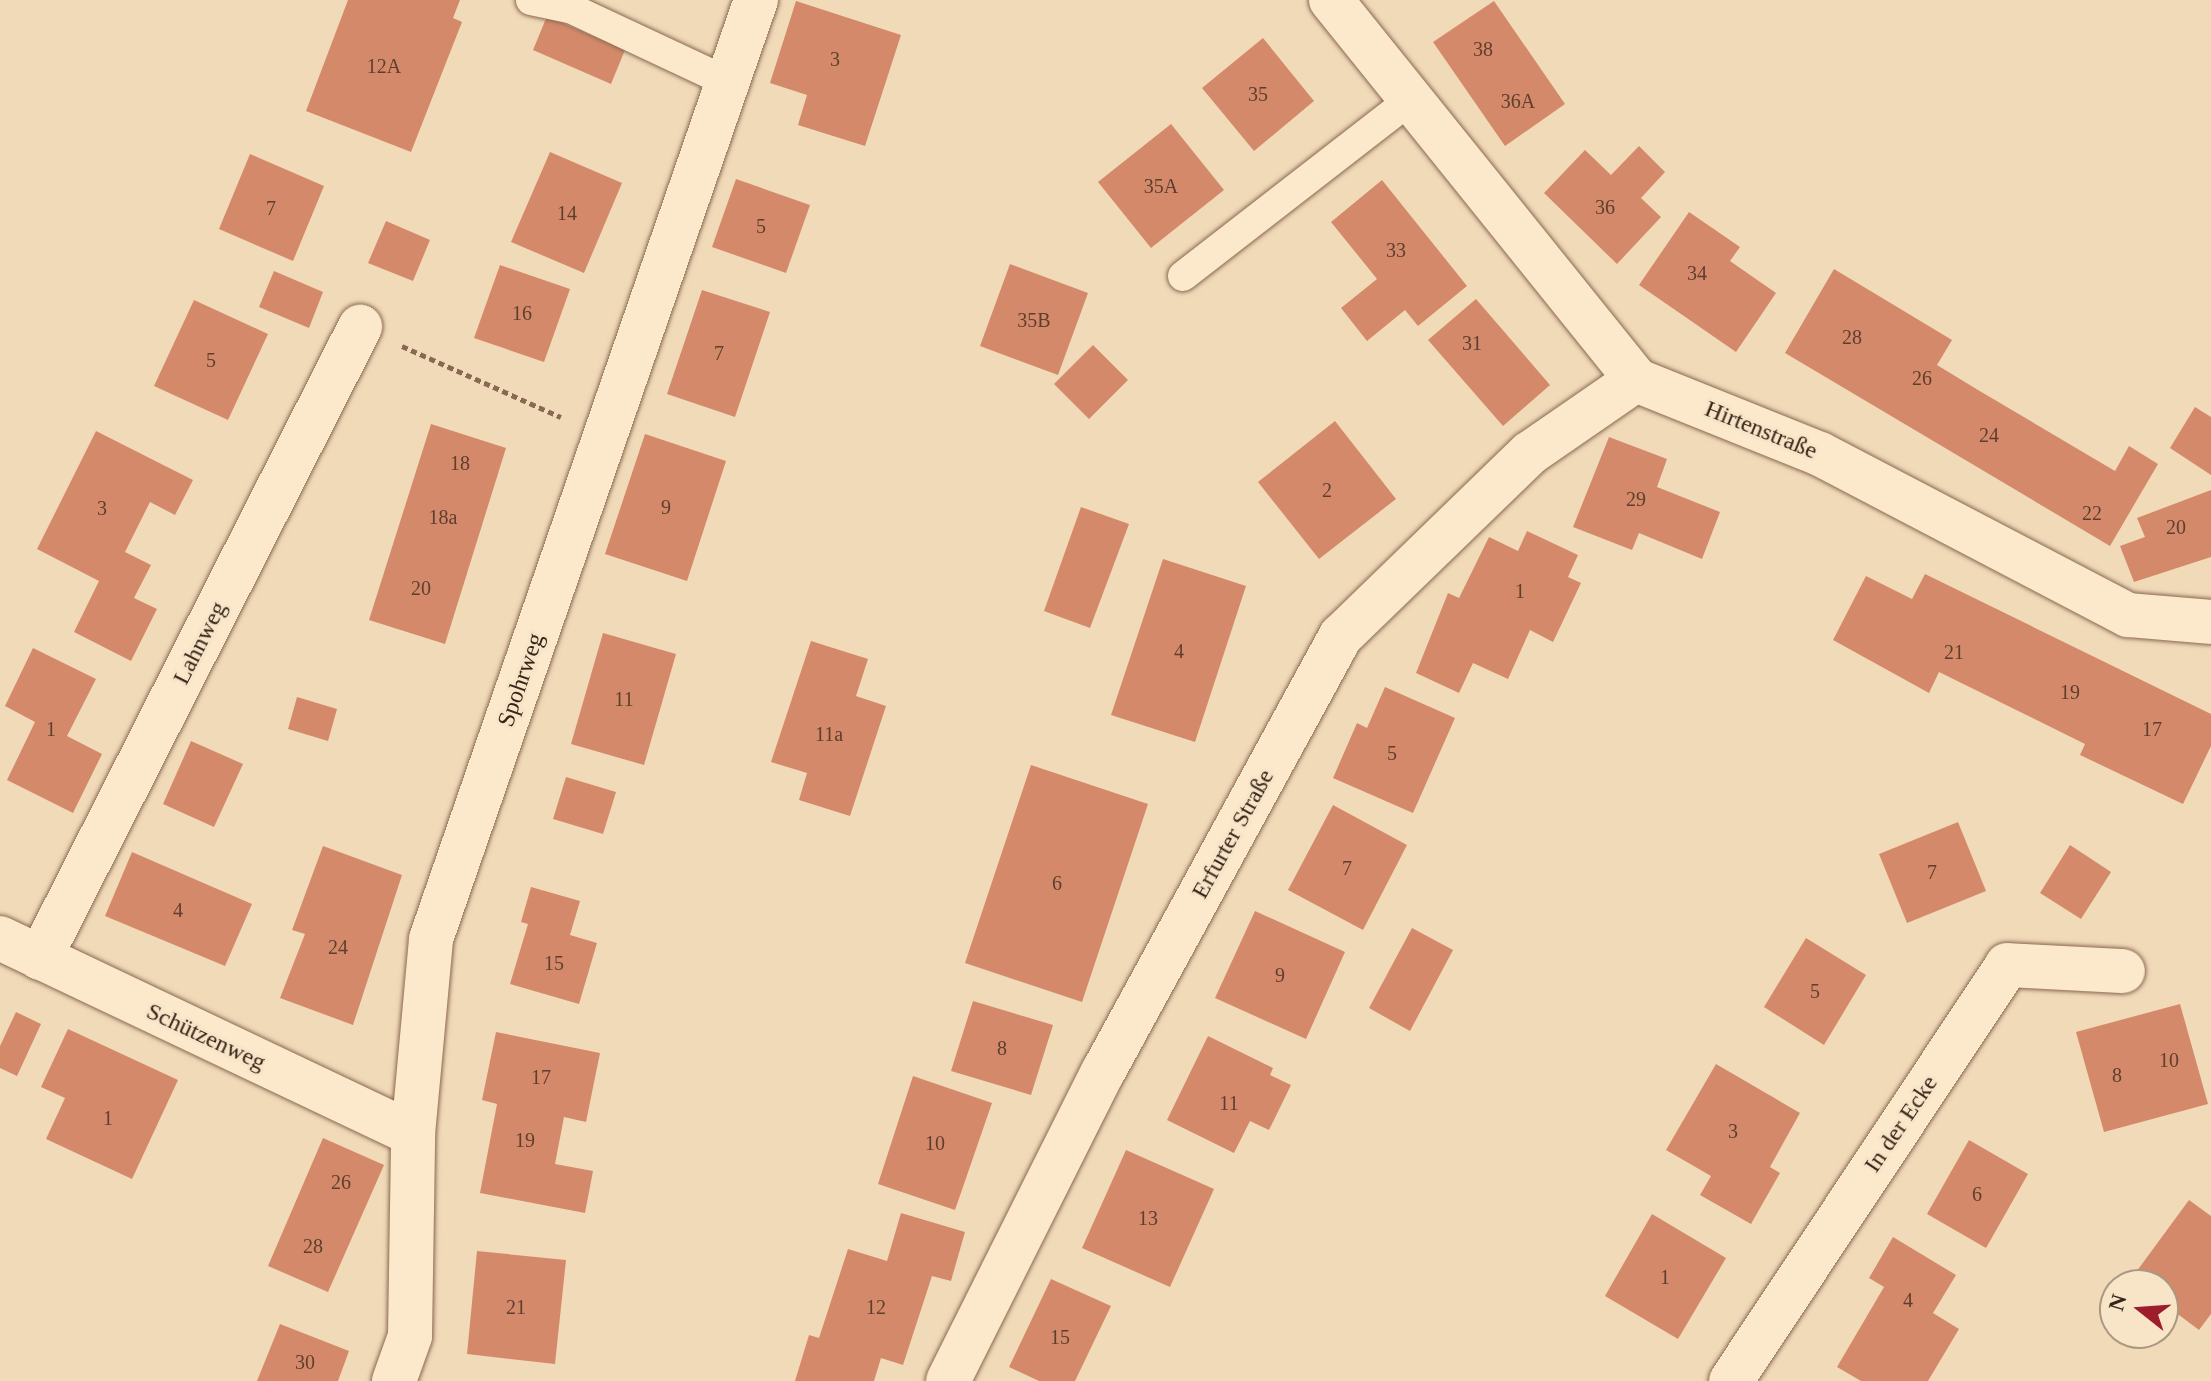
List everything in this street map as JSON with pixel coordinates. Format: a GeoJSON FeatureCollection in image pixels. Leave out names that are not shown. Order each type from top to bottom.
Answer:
{"type":"FeatureCollection","features":[{"type":"Feature","properties":{"kind":"street","name":"Spohrweg"},"geometry":{"type":"LineString","coordinates":[[394,1381],[410,1336],[413,1134],[431,939],[756,0]]}},
{"type":"Feature","properties":{"kind":"street","name":"Hirtenstraße"},"geometry":{"type":"LineString","coordinates":[[1331,0],[1636,380],[1820,454],[2128,615],[2211,622]]}},
{"type":"Feature","properties":{"kind":"street","name":"Lahnweg"},"geometry":{"type":"LineString","coordinates":[[40,958],[360,327]]}},
{"type":"Feature","properties":{"kind":"street","name":"Erfurter Straße"},"geometry":{"type":"LineString","coordinates":[[948,1381],[1103,1072],[1341,636],[1530,453],[1636,380]]}},
{"type":"Feature","properties":{"kind":"street","name":"Schützenweg"},"geometry":{"type":"LineString","coordinates":[[0,938],[413,1134]]}},
{"type":"Feature","properties":{"kind":"street","name":"In der Ecke"},"geometry":{"type":"LineString","coordinates":[[1731,1381],[2007,965],[2123,971]]}},
{"type":"Feature","properties":{"kind":"lane"},"geometry":{"type":"LineString","coordinates":[[531,0],[570,8],[728,82]]}},
{"type":"Feature","properties":{"kind":"lane"},"geometry":{"type":"LineString","coordinates":[[1183,276],[1411,99]]}},
{"type":"Feature","properties":{"kind":"path"},"geometry":{"type":"LineString","coordinates":[[360,327],[606,437]]}},
{"type":"Feature","properties":{"kind":"building"},"geometry":{"type":"Polygon","coordinates":[[[348,0],[460,0],[453,18],[462,22],[411,152],[306,111],[348,0]]]}},
{"type":"Feature","properties":{"kind":"building"},"geometry":{"type":"Polygon","coordinates":[[[796,1],[901,35],[865,146],[798,125],[807,95],[770,83],[796,1]]]}},
{"type":"Feature","properties":{"kind":"building"},"geometry":{"type":"Polygon","coordinates":[[[1494,1],[1565,104],[1505,146],[1433,42],[1494,1]]]}},
{"type":"Feature","properties":{"kind":"building"},"geometry":{"type":"Polygon","coordinates":[[[547,16],[625,50],[611,84],[533,50],[547,16]]]}},
{"type":"Feature","properties":{"kind":"building"},"geometry":{"type":"Polygon","coordinates":[[[1263,38],[1314,101],[1254,151],[1202,88],[1263,38]]]}},
{"type":"Feature","properties":{"kind":"building"},"geometry":{"type":"Polygon","coordinates":[[[1171,124],[1224,190],[1151,248],[1098,182],[1171,124]]]}},
{"type":"Feature","properties":{"kind":"building"},"geometry":{"type":"Polygon","coordinates":[[[1639,146],[1665,172],[1641,198],[1661,217],[1617,264],[1544,193],[1585,150],[1611,175],[1639,146]]]}},
{"type":"Feature","properties":{"kind":"building"},"geometry":{"type":"Polygon","coordinates":[[[550,152],[622,183],[584,273],[511,242],[550,152]]]}},
{"type":"Feature","properties":{"kind":"building"},"geometry":{"type":"Polygon","coordinates":[[[250,154],[324,186],[293,261],[219,229],[250,154]]]}},
{"type":"Feature","properties":{"kind":"building"},"geometry":{"type":"Polygon","coordinates":[[[736,179],[810,205],[786,273],[712,247],[736,179]]]}},
{"type":"Feature","properties":{"kind":"building"},"geometry":{"type":"Polygon","coordinates":[[[1382,180],[1467,286],[1418,326],[1405,310],[1367,341],[1341,308],[1377,279],[1331,222],[1382,180]]]}},
{"type":"Feature","properties":{"kind":"building"},"geometry":{"type":"Polygon","coordinates":[[[1689,212],[1740,247],[1730,261],[1776,293],[1736,352],[1639,285],[1689,212]]]}},
{"type":"Feature","properties":{"kind":"building"},"geometry":{"type":"Polygon","coordinates":[[[386,221],[430,240],[413,281],[368,263],[386,221]]]}},
{"type":"Feature","properties":{"kind":"building"},"geometry":{"type":"Polygon","coordinates":[[[1010,264],[1088,293],[1058,375],[980,346],[1010,264]]]}},
{"type":"Feature","properties":{"kind":"building"},"geometry":{"type":"Polygon","coordinates":[[[500,265],[570,289],[544,362],[474,338],[500,265]]]}},
{"type":"Feature","properties":{"kind":"building"},"geometry":{"type":"Polygon","coordinates":[[[1834,269],[1952,340],[1937,365],[1978,390],[2115,471],[2129,446],[2158,464],[2110,546],[1785,353],[1834,269]]]}},
{"type":"Feature","properties":{"kind":"building"},"geometry":{"type":"Polygon","coordinates":[[[274,271],[323,292],[309,328],[259,307],[274,271]]]}},
{"type":"Feature","properties":{"kind":"building"},"geometry":{"type":"Polygon","coordinates":[[[702,290],[770,312],[735,417],[667,394],[702,290]]]}},
{"type":"Feature","properties":{"kind":"building"},"geometry":{"type":"Polygon","coordinates":[[[1476,299],[1550,385],[1503,426],[1428,340],[1476,299]]]}},
{"type":"Feature","properties":{"kind":"building"},"geometry":{"type":"Polygon","coordinates":[[[194,300],[268,334],[228,420],[154,386],[194,300]]]}},
{"type":"Feature","properties":{"kind":"building"},"geometry":{"type":"Polygon","coordinates":[[[1093,345],[1128,380],[1089,419],[1054,384],[1093,345]]]}},
{"type":"Feature","properties":{"kind":"building"},"geometry":{"type":"Polygon","coordinates":[[[2195,407],[2211,417],[2211,475],[2170,448],[2195,407]]]}},
{"type":"Feature","properties":{"kind":"building"},"geometry":{"type":"Polygon","coordinates":[[[1335,421],[1396,499],[1319,559],[1258,482],[1335,421]]]}},
{"type":"Feature","properties":{"kind":"building"},"geometry":{"type":"Polygon","coordinates":[[[431,424],[506,448],[445,644],[369,620],[431,424]]]}},
{"type":"Feature","properties":{"kind":"building"},"geometry":{"type":"Polygon","coordinates":[[[96,431],[193,480],[175,515],[150,502],[125,552],[151,565],[134,598],[157,609],[131,661],[74,632],[99,581],[37,549],[96,431]]]}},
{"type":"Feature","properties":{"kind":"building"},"geometry":{"type":"Polygon","coordinates":[[[645,434],[726,461],[687,581],[605,554],[645,434]]]}},
{"type":"Feature","properties":{"kind":"building"},"geometry":{"type":"Polygon","coordinates":[[[1609,437],[1667,459],[1657,487],[1720,512],[1702,559],[1639,533],[1632,550],[1573,527],[1609,437]]]}},
{"type":"Feature","properties":{"kind":"building"},"geometry":{"type":"Polygon","coordinates":[[[2211,490],[2211,557],[2134,582],[2120,546],[2145,537],[2137,518],[2211,490]]]}},
{"type":"Feature","properties":{"kind":"building"},"geometry":{"type":"Polygon","coordinates":[[[1081,507],[1129,524],[1090,628],[1044,611],[1081,507]]]}},
{"type":"Feature","properties":{"kind":"building"},"geometry":{"type":"Polygon","coordinates":[[[1527,531],[1578,555],[1568,577],[1581,583],[1553,642],[1530,630],[1508,679],[1473,663],[1459,693],[1416,673],[1448,593],[1459,598],[1489,537],[1518,551],[1527,531]]]}},
{"type":"Feature","properties":{"kind":"building"},"geometry":{"type":"Polygon","coordinates":[[[1163,559],[1246,586],[1195,742],[1111,715],[1163,559]]]}},
{"type":"Feature","properties":{"kind":"building"},"geometry":{"type":"Polygon","coordinates":[[[1925,574],[2211,714],[2211,746],[2183,804],[2080,755],[2085,744],[1939,672],[1929,693],[1833,640],[1866,576],[1912,599],[1925,574]]]}},
{"type":"Feature","properties":{"kind":"building"},"geometry":{"type":"Polygon","coordinates":[[[603,633],[676,654],[644,765],[571,744],[603,633]]]}},
{"type":"Feature","properties":{"kind":"building"},"geometry":{"type":"Polygon","coordinates":[[[811,641],[868,659],[856,696],[886,706],[850,816],[799,800],[807,773],[771,762],[811,641]]]}},
{"type":"Feature","properties":{"kind":"building"},"geometry":{"type":"Polygon","coordinates":[[[33,648],[96,679],[67,736],[102,754],[73,813],[7,780],[35,722],[5,706],[33,648]]]}},
{"type":"Feature","properties":{"kind":"building"},"geometry":{"type":"Polygon","coordinates":[[[1385,687],[1455,718],[1413,813],[1333,778],[1357,723],[1367,728],[1385,687]]]}},
{"type":"Feature","properties":{"kind":"building"},"geometry":{"type":"Polygon","coordinates":[[[297,697],[337,709],[328,741],[288,729],[297,697]]]}},
{"type":"Feature","properties":{"kind":"building"},"geometry":{"type":"Polygon","coordinates":[[[191,741],[243,764],[214,827],[163,804],[191,741]]]}},
{"type":"Feature","properties":{"kind":"building"},"geometry":{"type":"Polygon","coordinates":[[[1031,765],[1148,804],[1082,1002],[965,963],[1031,765]]]}},
{"type":"Feature","properties":{"kind":"building"},"geometry":{"type":"Polygon","coordinates":[[[566,777],[616,792],[603,834],[553,819],[566,777]]]}},
{"type":"Feature","properties":{"kind":"building"},"geometry":{"type":"Polygon","coordinates":[[[1333,805],[1407,845],[1363,930],[1288,890],[1333,805]]]}},
{"type":"Feature","properties":{"kind":"building"},"geometry":{"type":"Polygon","coordinates":[[[1958,822],[1986,891],[1907,923],[1879,854],[1958,822]]]}},
{"type":"Feature","properties":{"kind":"building"},"geometry":{"type":"Polygon","coordinates":[[[2070,845],[2111,872],[2081,919],[2040,893],[2070,845]]]}},
{"type":"Feature","properties":{"kind":"building"},"geometry":{"type":"Polygon","coordinates":[[[323,846],[402,875],[353,1025],[280,998],[305,934],[292,930],[323,846]]]}},
{"type":"Feature","properties":{"kind":"building"},"geometry":{"type":"Polygon","coordinates":[[[132,852],[252,904],[225,966],[105,916],[132,852]]]}},
{"type":"Feature","properties":{"kind":"building"},"geometry":{"type":"Polygon","coordinates":[[[531,887],[580,901],[570,935],[597,943],[579,1004],[510,984],[528,924],[521,922],[531,887]]]}},
{"type":"Feature","properties":{"kind":"building"},"geometry":{"type":"Polygon","coordinates":[[[1255,911],[1345,952],[1306,1039],[1215,998],[1255,911]]]}},
{"type":"Feature","properties":{"kind":"building"},"geometry":{"type":"Polygon","coordinates":[[[1412,928],[1453,950],[1410,1031],[1369,1008],[1412,928]]]}},
{"type":"Feature","properties":{"kind":"building"},"geometry":{"type":"Polygon","coordinates":[[[1806,938],[1866,975],[1824,1045],[1764,1007],[1806,938]]]}},
{"type":"Feature","properties":{"kind":"building"},"geometry":{"type":"Polygon","coordinates":[[[973,1001],[1053,1025],[1031,1095],[951,1071],[973,1001]]]}},
{"type":"Feature","properties":{"kind":"building"},"geometry":{"type":"Polygon","coordinates":[[[2180,1004],[2208,1104],[2104,1132],[2076,1032],[2180,1004]]]}},
{"type":"Feature","properties":{"kind":"building"},"geometry":{"type":"Polygon","coordinates":[[[16,1012],[41,1024],[17,1076],[0,1068],[0,1046],[16,1012]]]}},
{"type":"Feature","properties":{"kind":"building"},"geometry":{"type":"Polygon","coordinates":[[[68,1029],[178,1080],[132,1179],[46,1139],[65,1098],[41,1087],[68,1029]]]}},
{"type":"Feature","properties":{"kind":"building"},"geometry":{"type":"Polygon","coordinates":[[[496,1032],[600,1053],[586,1122],[564,1117],[555,1164],[593,1171],[585,1213],[480,1193],[497,1104],[482,1100],[496,1032]]]}},
{"type":"Feature","properties":{"kind":"building"},"geometry":{"type":"Polygon","coordinates":[[[1208,1036],[1273,1068],[1270,1075],[1291,1085],[1269,1130],[1250,1121],[1234,1153],[1167,1120],[1208,1036]]]}},
{"type":"Feature","properties":{"kind":"building"},"geometry":{"type":"Polygon","coordinates":[[[1716,1064],[1800,1113],[1770,1167],[1780,1173],[1751,1224],[1700,1195],[1711,1176],[1666,1150],[1716,1064]]]}},
{"type":"Feature","properties":{"kind":"building"},"geometry":{"type":"Polygon","coordinates":[[[913,1076],[992,1103],[955,1210],[878,1184],[913,1076]]]}},
{"type":"Feature","properties":{"kind":"building"},"geometry":{"type":"Polygon","coordinates":[[[323,1138],[384,1165],[328,1292],[268,1266],[323,1138]]]}},
{"type":"Feature","properties":{"kind":"building"},"geometry":{"type":"Polygon","coordinates":[[[1969,1140],[2028,1174],[1986,1248],[1927,1214],[1969,1140]]]}},
{"type":"Feature","properties":{"kind":"building"},"geometry":{"type":"Polygon","coordinates":[[[1126,1150],[1214,1189],[1170,1287],[1082,1248],[1126,1150]]]}},
{"type":"Feature","properties":{"kind":"building"},"geometry":{"type":"Polygon","coordinates":[[[2189,1200],[2211,1216],[2211,1314],[2199,1330],[2179,1315],[2179,1269],[2138,1269],[2189,1200]]]}},
{"type":"Feature","properties":{"kind":"building"},"geometry":{"type":"Polygon","coordinates":[[[901,1213],[965,1232],[951,1281],[932,1276],[903,1365],[881,1358],[874,1381],[795,1381],[809,1335],[819,1338],[848,1249],[887,1261],[901,1213]]]}},
{"type":"Feature","properties":{"kind":"building"},"geometry":{"type":"Polygon","coordinates":[[[1652,1214],[1726,1258],[1678,1339],[1605,1296],[1652,1214]]]}},
{"type":"Feature","properties":{"kind":"building"},"geometry":{"type":"Polygon","coordinates":[[[1893,1237],[1956,1275],[1933,1313],[1959,1329],[1928,1381],[1861,1381],[1837,1367],[1884,1287],[1869,1278],[1893,1237]]]}},
{"type":"Feature","properties":{"kind":"building"},"geometry":{"type":"Polygon","coordinates":[[[477,1251],[566,1260],[555,1364],[467,1354],[477,1251]]]}},
{"type":"Feature","properties":{"kind":"building"},"geometry":{"type":"Polygon","coordinates":[[[1051,1279],[1111,1306],[1075,1381],[1039,1381],[1009,1367],[1051,1279]]]}},
{"type":"Feature","properties":{"kind":"building"},"geometry":{"type":"Polygon","coordinates":[[[280,1324],[349,1351],[338,1381],[257,1381],[280,1324]]]}}]}
